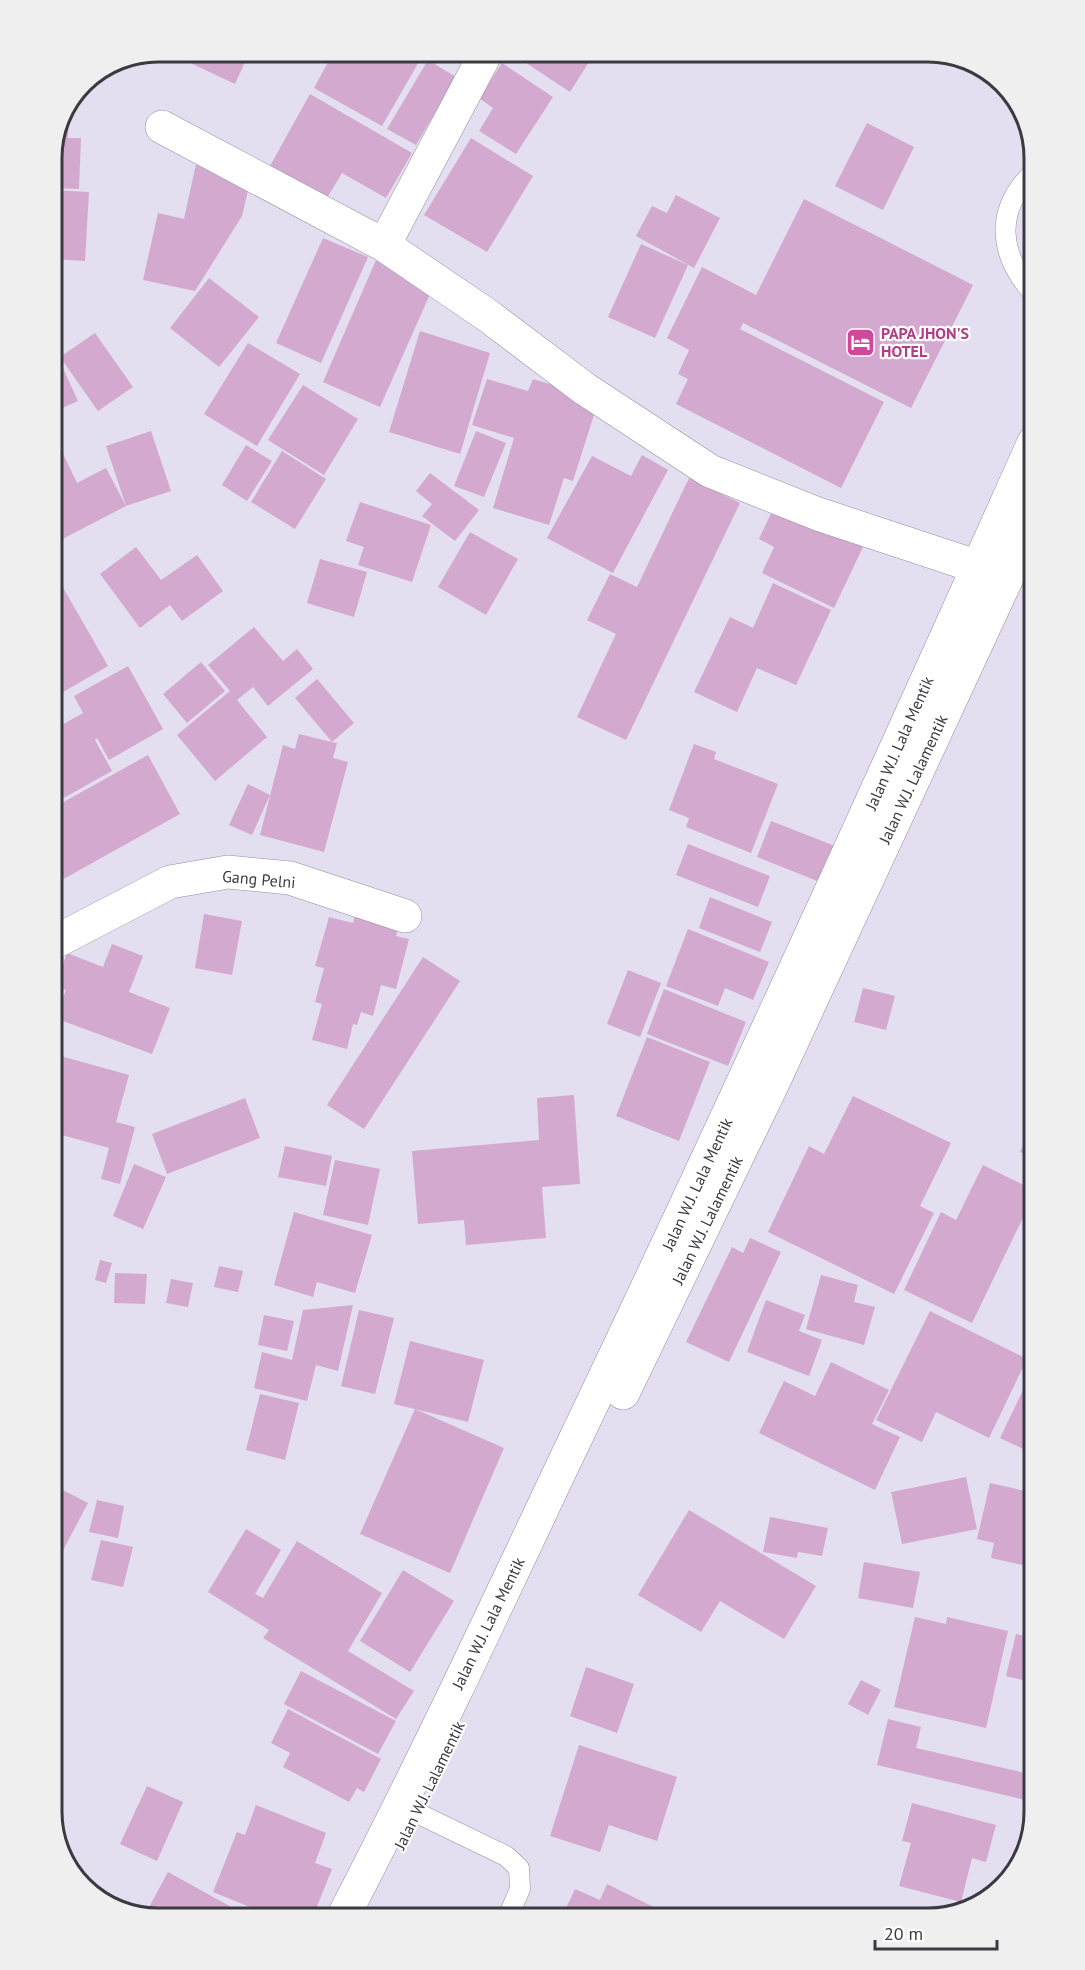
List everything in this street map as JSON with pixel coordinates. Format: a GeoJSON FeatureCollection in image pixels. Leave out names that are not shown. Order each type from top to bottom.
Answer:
{"type":"FeatureCollection","features":[{"type":"Feature","properties":{"kind":"main road"},"geometry":{"type":"LineString","coordinates":[[384,245],[481,62]]}},
{"type":"Feature","properties":{"kind":"main road"},"geometry":{"type":"LineString","coordinates":[[162,127],[384,245],[487,315],[585,389],[710,471],[818,514],[992,573],[1024,526]]}},
{"type":"Feature","properties":{"kind":"main road","name":"Jalan W.J. Lala Mentik"},"geometry":{"type":"LineString","coordinates":[[349,1908],[409,1807],[781,1004],[992,573],[1024,473]]}},
{"type":"Feature","properties":{"kind":"main road","name":"Gang Pelni"},"geometry":{"type":"LineString","coordinates":[[62,938],[170,882],[228,872],[290,878],[405,916]]}},
{"type":"Feature","properties":{"kind":"main road","name":"Jalan W.J. Lalamentik"},"geometry":{"type":"LineString","coordinates":[[366,1908],[409,1807]]}},
{"type":"Feature","properties":{"kind":"lane"},"geometry":{"type":"LineString","coordinates":[[1024,181],[1005,217],[1006,248],[1019,277],[1024,283]]}},
{"type":"Feature","properties":{"kind":"lane"},"geometry":{"type":"LineString","coordinates":[[409,1807],[506,1856],[519,1868],[520,1889],[512,1908]]}},
{"type":"Feature","properties":{"kind":"building"},"geometry":{"type":"Polygon","coordinates":[[[188,62],[245,62],[235,84],[188,62]]]}},
{"type":"Feature","properties":{"kind":"building"},"geometry":{"type":"Polygon","coordinates":[[[328,62],[419,62],[382,126],[314,88],[328,62]]]}},
{"type":"Feature","properties":{"kind":"building"},"geometry":{"type":"Polygon","coordinates":[[[427,62],[431,62],[456,77],[416,145],[387,129],[427,62]]]}},
{"type":"Feature","properties":{"kind":"building"},"geometry":{"type":"Polygon","coordinates":[[[525,62],[589,62],[570,92],[525,62]]]}},
{"type":"Feature","properties":{"kind":"building"},"geometry":{"type":"Polygon","coordinates":[[[502,63],[553,97],[516,154],[479,131],[493,108],[479,98],[502,63]]]}},
{"type":"Feature","properties":{"kind":"building"},"geometry":{"type":"Polygon","coordinates":[[[310,94],[412,153],[386,198],[342,173],[327,198],[270,166],[310,94]]]}},
{"type":"Feature","properties":{"kind":"building"},"geometry":{"type":"Polygon","coordinates":[[[69,122],[68,138],[81,138],[79,189],[62,188],[62,151],[69,122]]]}},
{"type":"Feature","properties":{"kind":"building"},"geometry":{"type":"Polygon","coordinates":[[[867,123],[914,147],[883,210],[835,186],[867,123]]]}},
{"type":"Feature","properties":{"kind":"building"},"geometry":{"type":"Polygon","coordinates":[[[471,138],[533,176],[487,252],[424,215],[471,138]]]}},
{"type":"Feature","properties":{"kind":"building"},"geometry":{"type":"Polygon","coordinates":[[[196,164],[251,178],[242,216],[195,291],[143,280],[158,213],[184,219],[196,164]]]}},
{"type":"Feature","properties":{"kind":"building"},"geometry":{"type":"Polygon","coordinates":[[[62,191],[89,192],[85,261],[62,260],[62,191]]]}},
{"type":"Feature","properties":{"kind":"building"},"geometry":{"type":"Polygon","coordinates":[[[676,195],[720,218],[694,268],[636,236],[652,206],[667,213],[676,195]]]}},
{"type":"Feature","properties":{"kind":"building"},"geometry":{"type":"Polygon","coordinates":[[[804,199],[973,285],[911,408],[743,323],[740,329],[884,402],[841,488],[676,404],[688,379],[678,374],[689,350],[667,338],[702,267],[756,295],[804,199]]]}},
{"type":"Feature","properties":{"kind":"building"},"geometry":{"type":"Polygon","coordinates":[[[323,238],[368,257],[321,363],[276,343],[323,238]]]}},
{"type":"Feature","properties":{"kind":"building"},"geometry":{"type":"Polygon","coordinates":[[[641,244],[688,265],[655,338],[608,317],[641,244]]]}},
{"type":"Feature","properties":{"kind":"building"},"geometry":{"type":"Polygon","coordinates":[[[376,260],[434,285],[380,407],[323,382],[376,260]]]}},
{"type":"Feature","properties":{"kind":"building"},"geometry":{"type":"Polygon","coordinates":[[[209,278],[259,317],[219,367],[170,328],[209,278]]]}},
{"type":"Feature","properties":{"kind":"building"},"geometry":{"type":"Polygon","coordinates":[[[420,331],[490,353],[460,454],[389,432],[420,331]]]}},
{"type":"Feature","properties":{"kind":"building"},"geometry":{"type":"Polygon","coordinates":[[[95,333],[133,387],[98,411],[62,360],[62,356],[95,333]]]}},
{"type":"Feature","properties":{"kind":"building"},"geometry":{"type":"Polygon","coordinates":[[[248,343],[300,374],[257,446],[204,414],[248,343]]]}},
{"type":"Feature","properties":{"kind":"building"},"geometry":{"type":"Polygon","coordinates":[[[62,366],[78,401],[62,408],[62,366]]]}},
{"type":"Feature","properties":{"kind":"building"},"geometry":{"type":"Polygon","coordinates":[[[487,379],[528,391],[533,379],[599,399],[573,481],[564,478],[549,525],[493,508],[514,438],[472,425],[487,379]]]}},
{"type":"Feature","properties":{"kind":"building"},"geometry":{"type":"Polygon","coordinates":[[[303,385],[358,419],[324,475],[268,440],[303,385]]]}},
{"type":"Feature","properties":{"kind":"building"},"geometry":{"type":"Polygon","coordinates":[[[151,431],[171,491],[126,506],[106,446],[151,431]]]}},
{"type":"Feature","properties":{"kind":"building"},"geometry":{"type":"Polygon","coordinates":[[[476,431],[506,443],[484,497],[454,486],[476,431]]]}},
{"type":"Feature","properties":{"kind":"building"},"geometry":{"type":"Polygon","coordinates":[[[246,445],[272,461],[247,501],[222,485],[246,445]]]}},
{"type":"Feature","properties":{"kind":"building"},"geometry":{"type":"Polygon","coordinates":[[[282,451],[326,479],[295,529],[251,502],[282,451]]]}},
{"type":"Feature","properties":{"kind":"building"},"geometry":{"type":"Polygon","coordinates":[[[62,452],[77,483],[106,468],[126,506],[62,539],[62,452]]]}},
{"type":"Feature","properties":{"kind":"building"},"geometry":{"type":"Polygon","coordinates":[[[642,455],[668,470],[613,573],[547,538],[592,456],[631,476],[642,455]]]}},
{"type":"Feature","properties":{"kind":"building"},"geometry":{"type":"Polygon","coordinates":[[[430,473],[479,510],[455,541],[422,516],[432,504],[416,491],[430,473]]]}},
{"type":"Feature","properties":{"kind":"building"},"geometry":{"type":"Polygon","coordinates":[[[689,478],[740,503],[626,740],[577,717],[616,634],[587,620],[610,574],[637,587],[689,478]]]}},
{"type":"Feature","properties":{"kind":"building"},"geometry":{"type":"Polygon","coordinates":[[[360,502],[431,525],[412,582],[358,565],[364,547],[346,541],[360,502]]]}},
{"type":"Feature","properties":{"kind":"building"},"geometry":{"type":"Polygon","coordinates":[[[775,505],[863,547],[834,608],[762,573],[774,547],[759,539],[775,505]]]}},
{"type":"Feature","properties":{"kind":"building"},"geometry":{"type":"Polygon","coordinates":[[[470,532],[518,559],[486,615],[438,587],[470,532]]]}},
{"type":"Feature","properties":{"kind":"building"},"geometry":{"type":"Polygon","coordinates":[[[136,547],[161,580],[197,555],[223,591],[182,621],[170,605],[140,628],[100,574],[136,547]]]}},
{"type":"Feature","properties":{"kind":"building"},"geometry":{"type":"Polygon","coordinates":[[[320,559],[367,572],[354,617],[307,603],[320,559]]]}},
{"type":"Feature","properties":{"kind":"building"},"geometry":{"type":"Polygon","coordinates":[[[773,583],[831,610],[796,685],[757,668],[737,712],[694,692],[730,617],[753,628],[773,583]]]}},
{"type":"Feature","properties":{"kind":"building"},"geometry":{"type":"Polygon","coordinates":[[[62,586],[108,666],[62,693],[62,586]]]}},
{"type":"Feature","properties":{"kind":"building"},"geometry":{"type":"Polygon","coordinates":[[[254,627],[283,661],[297,649],[313,669],[268,706],[253,687],[237,700],[267,737],[215,781],[177,735],[230,691],[208,665],[254,627]]]}},
{"type":"Feature","properties":{"kind":"building"},"geometry":{"type":"Polygon","coordinates":[[[201,662],[225,691],[187,723],[163,694],[201,662]]]}},
{"type":"Feature","properties":{"kind":"building"},"geometry":{"type":"Polygon","coordinates":[[[128,666],[163,729],[109,760],[97,738],[95,740],[112,771],[62,799],[62,725],[83,713],[74,696],[128,666]]]}},
{"type":"Feature","properties":{"kind":"building"},"geometry":{"type":"Polygon","coordinates":[[[317,679],[354,723],[332,742],[295,698],[317,679]]]}},
{"type":"Feature","properties":{"kind":"building"},"geometry":{"type":"Polygon","coordinates":[[[299,734],[337,743],[333,758],[348,762],[324,852],[260,835],[283,745],[295,749],[299,734]]]}},
{"type":"Feature","properties":{"kind":"building"},"geometry":{"type":"Polygon","coordinates":[[[694,744],[716,752],[714,759],[778,784],[751,853],[686,827],[689,818],[669,810],[694,744]]]}},
{"type":"Feature","properties":{"kind":"building"},"geometry":{"type":"Polygon","coordinates":[[[148,755],[180,814],[62,880],[62,803],[148,755]]]}},
{"type":"Feature","properties":{"kind":"building"},"geometry":{"type":"Polygon","coordinates":[[[248,784],[270,795],[252,835],[229,825],[248,784]]]}},
{"type":"Feature","properties":{"kind":"building"},"geometry":{"type":"Polygon","coordinates":[[[771,821],[835,846],[820,882],[757,857],[771,821]]]}},
{"type":"Feature","properties":{"kind":"building"},"geometry":{"type":"Polygon","coordinates":[[[688,844],[770,876],[758,907],[676,875],[688,844]]]}},
{"type":"Feature","properties":{"kind":"building"},"geometry":{"type":"Polygon","coordinates":[[[710,897],[772,922],[760,952],[699,928],[710,897]]]}},
{"type":"Feature","properties":{"kind":"building"},"geometry":{"type":"Polygon","coordinates":[[[357,906],[401,918],[396,936],[409,939],[396,989],[381,985],[373,1016],[361,1012],[357,1025],[353,1024],[347,1049],[312,1040],[322,1004],[315,1002],[324,968],[315,966],[329,917],[353,923],[357,906]]]}},
{"type":"Feature","properties":{"kind":"building"},"geometry":{"type":"Polygon","coordinates":[[[204,914],[242,921],[232,975],[195,968],[204,914]]]}},
{"type":"Feature","properties":{"kind":"building"},"geometry":{"type":"Polygon","coordinates":[[[688,929],[769,962],[753,1000],[725,988],[718,1006],[666,986],[688,929]]]}},
{"type":"Feature","properties":{"kind":"building"},"geometry":{"type":"Polygon","coordinates":[[[112,944],[143,956],[129,992],[170,1008],[152,1054],[62,1021],[62,1000],[66,990],[62,989],[62,967],[67,953],[103,967],[112,944]]]}},
{"type":"Feature","properties":{"kind":"building"},"geometry":{"type":"Polygon","coordinates":[[[423,957],[460,981],[364,1129],[327,1105],[423,957]]]}},
{"type":"Feature","properties":{"kind":"building"},"geometry":{"type":"Polygon","coordinates":[[[628,970],[661,983],[640,1037],[607,1024],[628,970]]]}},
{"type":"Feature","properties":{"kind":"building"},"geometry":{"type":"Polygon","coordinates":[[[863,988],[895,996],[886,1030],[854,1022],[863,988]]]}},
{"type":"Feature","properties":{"kind":"building"},"geometry":{"type":"Polygon","coordinates":[[[664,989],[746,1022],[728,1066],[647,1034],[664,989]]]}},
{"type":"Feature","properties":{"kind":"building"},"geometry":{"type":"Polygon","coordinates":[[[647,1037],[710,1062],[679,1141],[616,1116],[647,1037]]]}},
{"type":"Feature","properties":{"kind":"building"},"geometry":{"type":"Polygon","coordinates":[[[62,1056],[129,1075],[116,1122],[135,1127],[120,1184],[101,1179],[109,1148],[62,1135],[62,1056]]]}},
{"type":"Feature","properties":{"kind":"building"},"geometry":{"type":"Polygon","coordinates":[[[574,1095],[580,1184],[542,1187],[546,1238],[466,1245],[464,1220],[418,1224],[412,1151],[539,1140],[537,1098],[574,1095]]]}},
{"type":"Feature","properties":{"kind":"building"},"geometry":{"type":"Polygon","coordinates":[[[853,1096],[951,1143],[920,1206],[934,1213],[894,1294],[768,1232],[809,1146],[824,1154],[853,1096]]]}},
{"type":"Feature","properties":{"kind":"building"},"geometry":{"type":"Polygon","coordinates":[[[245,1098],[260,1138],[167,1174],[152,1134],[245,1098]]]}},
{"type":"Feature","properties":{"kind":"building"},"geometry":{"type":"Polygon","coordinates":[[[285,1146],[332,1156],[326,1186],[278,1177],[285,1146]]]}},
{"type":"Feature","properties":{"kind":"building"},"geometry":{"type":"Polygon","coordinates":[[[335,1160],[380,1169],[368,1225],[323,1215],[335,1160]]]}},
{"type":"Feature","properties":{"kind":"building"},"geometry":{"type":"Polygon","coordinates":[[[134,1164],[166,1177],[143,1229],[113,1216],[134,1164]]]}},
{"type":"Feature","properties":{"kind":"building"},"geometry":{"type":"Polygon","coordinates":[[[983,1165],[1024,1185],[1024,1216],[972,1323],[904,1290],[941,1212],[956,1220],[983,1165]]]}},
{"type":"Feature","properties":{"kind":"building"},"geometry":{"type":"Polygon","coordinates":[[[294,1212],[372,1235],[355,1293],[317,1282],[313,1297],[274,1285],[294,1212]]]}},
{"type":"Feature","properties":{"kind":"building"},"geometry":{"type":"Polygon","coordinates":[[[750,1238],[781,1252],[729,1362],[686,1342],[732,1247],[743,1253],[750,1238]]]}},
{"type":"Feature","properties":{"kind":"building"},"geometry":{"type":"Polygon","coordinates":[[[100,1260],[112,1263],[106,1283],[95,1280],[100,1260]]]}},
{"type":"Feature","properties":{"kind":"building"},"geometry":{"type":"Polygon","coordinates":[[[219,1266],[243,1271],[238,1292],[214,1287],[219,1266]]]}},
{"type":"Feature","properties":{"kind":"building"},"geometry":{"type":"Polygon","coordinates":[[[115,1273],[147,1274],[145,1304],[114,1303],[115,1273]]]}},
{"type":"Feature","properties":{"kind":"building"},"geometry":{"type":"Polygon","coordinates":[[[821,1275],[858,1285],[854,1302],[875,1307],[864,1345],[806,1329],[821,1275]]]}},
{"type":"Feature","properties":{"kind":"building"},"geometry":{"type":"Polygon","coordinates":[[[171,1279],[193,1283],[188,1307],[166,1303],[171,1279]]]}},
{"type":"Feature","properties":{"kind":"building"},"geometry":{"type":"Polygon","coordinates":[[[766,1300],[805,1315],[799,1331],[822,1340],[809,1376],[747,1352],[766,1300]]]}},
{"type":"Feature","properties":{"kind":"building"},"geometry":{"type":"Polygon","coordinates":[[[353,1305],[338,1371],[316,1365],[307,1401],[254,1388],[262,1352],[292,1360],[303,1310],[353,1305]]]}},
{"type":"Feature","properties":{"kind":"building"},"geometry":{"type":"Polygon","coordinates":[[[359,1310],[394,1318],[375,1394],[341,1386],[359,1310]]]}},
{"type":"Feature","properties":{"kind":"building"},"geometry":{"type":"Polygon","coordinates":[[[930,1311],[1024,1358],[1024,1365],[989,1438],[936,1412],[922,1442],[876,1420],[930,1311]]]}},
{"type":"Feature","properties":{"kind":"building"},"geometry":{"type":"Polygon","coordinates":[[[264,1315],[294,1321],[287,1351],[258,1345],[264,1315]]]}},
{"type":"Feature","properties":{"kind":"building"},"geometry":{"type":"Polygon","coordinates":[[[410,1341],[484,1360],[468,1422],[394,1404],[410,1341]]]}},
{"type":"Feature","properties":{"kind":"building"},"geometry":{"type":"Polygon","coordinates":[[[831,1362],[889,1390],[872,1424],[900,1437],[875,1490],[759,1433],[784,1381],[815,1396],[831,1362]]]}},
{"type":"Feature","properties":{"kind":"building"},"geometry":{"type":"Polygon","coordinates":[[[1024,1388],[1024,1449],[1000,1438],[1024,1388]]]}},
{"type":"Feature","properties":{"kind":"building"},"geometry":{"type":"Polygon","coordinates":[[[260,1394],[299,1403],[285,1460],[246,1450],[260,1394]]]}},
{"type":"Feature","properties":{"kind":"building"},"geometry":{"type":"Polygon","coordinates":[[[415,1409],[504,1448],[450,1573],[360,1534],[415,1409]]]}},
{"type":"Feature","properties":{"kind":"building"},"geometry":{"type":"Polygon","coordinates":[[[966,1477],[977,1529],[902,1544],[891,1492],[966,1477]]]}},
{"type":"Feature","properties":{"kind":"building"},"geometry":{"type":"Polygon","coordinates":[[[990,1483],[1024,1491],[1024,1565],[991,1558],[994,1543],[977,1539],[990,1483]]]}},
{"type":"Feature","properties":{"kind":"building"},"geometry":{"type":"Polygon","coordinates":[[[62,1490],[88,1503],[62,1552],[62,1490]]]}},
{"type":"Feature","properties":{"kind":"building"},"geometry":{"type":"Polygon","coordinates":[[[97,1500],[124,1506],[118,1538],[89,1532],[97,1500]]]}},
{"type":"Feature","properties":{"kind":"building"},"geometry":{"type":"Polygon","coordinates":[[[689,1510],[816,1586],[784,1639],[720,1601],[701,1632],[638,1595],[689,1510]]]}},
{"type":"Feature","properties":{"kind":"building"},"geometry":{"type":"Polygon","coordinates":[[[770,1517],[828,1528],[822,1556],[798,1552],[797,1558],[763,1552],[770,1517]]]}},
{"type":"Feature","properties":{"kind":"building"},"geometry":{"type":"Polygon","coordinates":[[[246,1529],[281,1550],[255,1594],[263,1598],[297,1541],[382,1593],[348,1651],[414,1691],[396,1719],[263,1638],[269,1630],[208,1592],[246,1529]]]}},
{"type":"Feature","properties":{"kind":"building"},"geometry":{"type":"Polygon","coordinates":[[[101,1540],[133,1547],[123,1587],[91,1580],[101,1540]]]}},
{"type":"Feature","properties":{"kind":"building"},"geometry":{"type":"Polygon","coordinates":[[[864,1562],[920,1572],[913,1608],[858,1598],[864,1562]]]}},
{"type":"Feature","properties":{"kind":"building"},"geometry":{"type":"Polygon","coordinates":[[[403,1570],[454,1601],[410,1672],[360,1641],[403,1570]]]}},
{"type":"Feature","properties":{"kind":"building"},"geometry":{"type":"Polygon","coordinates":[[[915,1617],[946,1624],[947,1617],[1008,1631],[986,1728],[894,1707],[915,1617]]]}},
{"type":"Feature","properties":{"kind":"building"},"geometry":{"type":"Polygon","coordinates":[[[1016,1634],[1024,1636],[1024,1680],[1006,1676],[1016,1634]]]}},
{"type":"Feature","properties":{"kind":"building"},"geometry":{"type":"Polygon","coordinates":[[[586,1667],[634,1684],[617,1733],[570,1716],[586,1667]]]}},
{"type":"Feature","properties":{"kind":"building"},"geometry":{"type":"Polygon","coordinates":[[[301,1671],[396,1721],[378,1754],[284,1704],[301,1671]]]}},
{"type":"Feature","properties":{"kind":"building"},"geometry":{"type":"Polygon","coordinates":[[[861,1680],[881,1690],[868,1715],[848,1704],[861,1680]]]}},
{"type":"Feature","properties":{"kind":"building"},"geometry":{"type":"Polygon","coordinates":[[[288,1709],[381,1759],[364,1792],[357,1788],[349,1802],[283,1767],[290,1753],[271,1743],[288,1709]]]}},
{"type":"Feature","properties":{"kind":"building"},"geometry":{"type":"Polygon","coordinates":[[[888,1719],[921,1727],[916,1748],[1024,1773],[1024,1800],[877,1765],[888,1719]]]}},
{"type":"Feature","properties":{"kind":"building"},"geometry":{"type":"Polygon","coordinates":[[[579,1745],[677,1777],[657,1841],[609,1825],[600,1852],[550,1836],[579,1745]]]}},
{"type":"Feature","properties":{"kind":"building"},"geometry":{"type":"Polygon","coordinates":[[[147,1786],[183,1802],[157,1861],[120,1844],[147,1786]]]}},
{"type":"Feature","properties":{"kind":"building"},"geometry":{"type":"Polygon","coordinates":[[[912,1803],[996,1825],[986,1862],[972,1858],[961,1902],[899,1886],[911,1843],[902,1841],[912,1803]]]}},
{"type":"Feature","properties":{"kind":"building"},"geometry":{"type":"Polygon","coordinates":[[[256,1805],[326,1833],[315,1863],[332,1869],[316,1908],[252,1908],[213,1892],[237,1832],[245,1835],[256,1805]]]}},
{"type":"Feature","properties":{"kind":"building"},"geometry":{"type":"Polygon","coordinates":[[[168,1872],[233,1908],[151,1908],[149,1908],[168,1872]]]}},
{"type":"Feature","properties":{"kind":"building"},"geometry":{"type":"Polygon","coordinates":[[[607,1884],[656,1908],[566,1908],[575,1889],[600,1900],[607,1884]]]}},
{"type":"Feature","properties":{"kind":"place","name":"PAPA JHON'S HOTEL"},"geometry":{"type":"Point","coordinates":[860,342]}}]}
